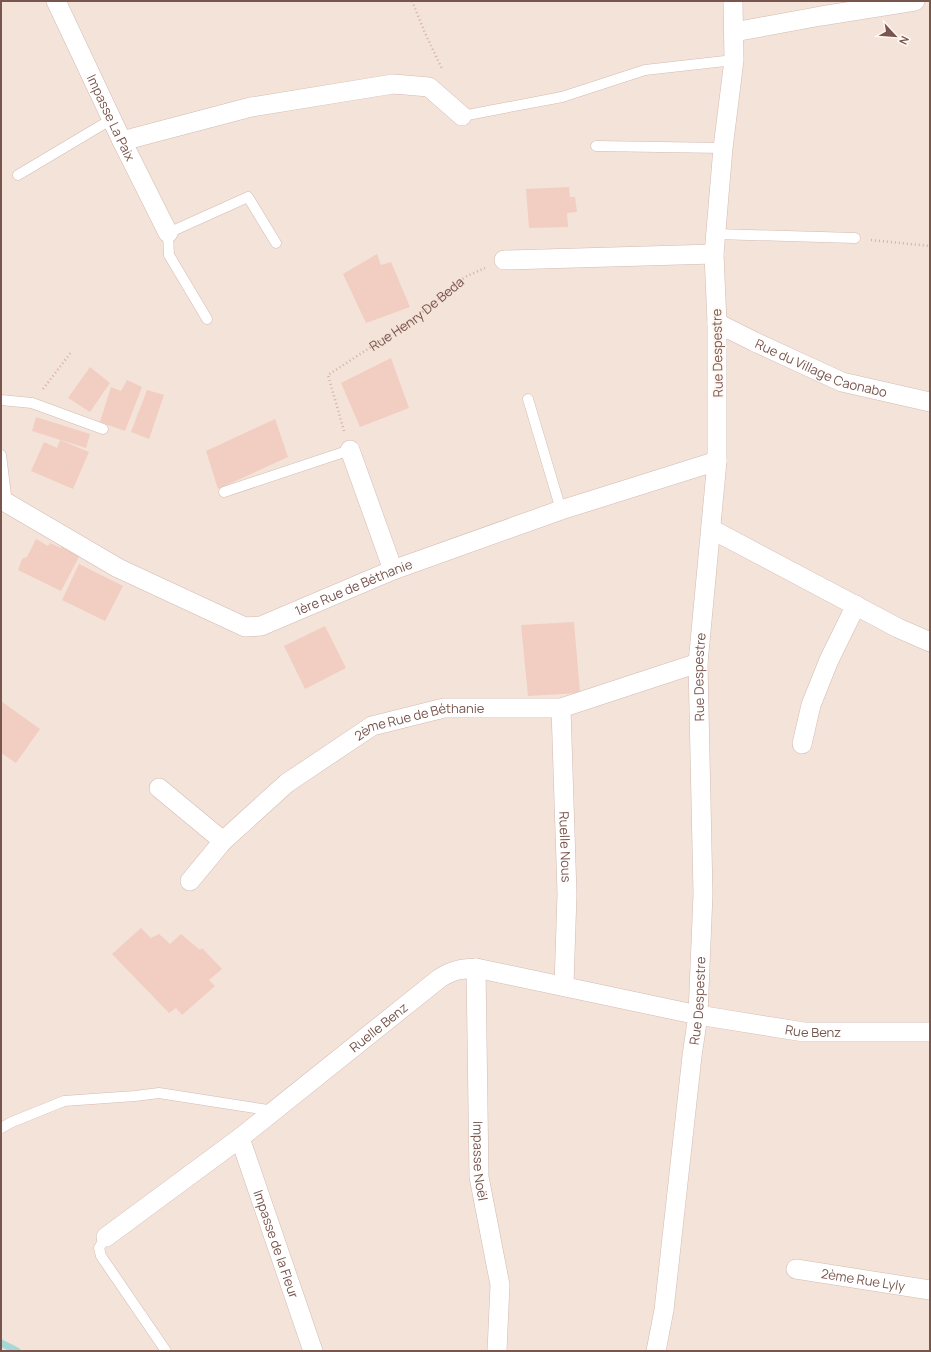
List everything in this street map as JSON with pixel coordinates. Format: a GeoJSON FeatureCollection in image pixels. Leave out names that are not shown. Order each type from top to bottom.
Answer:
{"type":"FeatureCollection","features":[{"type":"Feature","properties":{"kind":"street","name":"Impasse La Paix"},"geometry":{"type":"LineString","coordinates":[[56,1],[122,141],[168,233]]}},
{"type":"Feature","properties":{"kind":"street","name":"Rue Despestre"},"geometry":{"type":"LineString","coordinates":[[656,1351],[664,1310],[692,1056],[698,1015],[703,894],[698,663],[717,460],[717,323],[714,254],[723,148],[734,60],[733,1]]}},
{"type":"Feature","properties":{"kind":"street"},"geometry":{"type":"LineString","coordinates":[[734,32],[915,1]]}},
{"type":"Feature","properties":{"kind":"street"},"geometry":{"type":"LineString","coordinates":[[122,141],[251,107],[393,84],[429,87],[462,116]]}},
{"type":"Feature","properties":{"kind":"street"},"geometry":{"type":"LineString","coordinates":[[504,260],[714,254]]}},
{"type":"Feature","properties":{"kind":"street","name":"Rue du Village Caonabo"},"geometry":{"type":"LineString","coordinates":[[717,323],[842,382],[930,402]]}},
{"type":"Feature","properties":{"kind":"street"},"geometry":{"type":"LineString","coordinates":[[350,450],[393,570]]}},
{"type":"Feature","properties":{"kind":"street","name":"1ère Rue de Béthanie"},"geometry":{"type":"LineString","coordinates":[[4,505],[118,568],[245,628],[261,626],[393,570],[561,510],[717,460]]}},
{"type":"Feature","properties":{"kind":"street"},"geometry":{"type":"LineString","coordinates":[[711,529],[898,628],[930,642]]}},
{"type":"Feature","properties":{"kind":"street"},"geometry":{"type":"LineString","coordinates":[[802,744],[811,705],[829,660],[856,605]]}},
{"type":"Feature","properties":{"kind":"street","name":"2ème Rue de Béthanie"},"geometry":{"type":"LineString","coordinates":[[190,881],[223,842],[287,783],[372,726],[444,708],[561,708],[698,663]]}},
{"type":"Feature","properties":{"kind":"street","name":"Ruelle Nous"},"geometry":{"type":"LineString","coordinates":[[561,708],[567,894],[564,986]]}},
{"type":"Feature","properties":{"kind":"street"},"geometry":{"type":"LineString","coordinates":[[159,788],[223,842]]}},
{"type":"Feature","properties":{"kind":"street","name":"Ruelle Benz"},"geometry":{"type":"LineString","coordinates":[[106,1237],[240,1138],[440,978],[451,971],[476,968],[698,1015]]}},
{"type":"Feature","properties":{"kind":"street","name":"Impasse Noël"},"geometry":{"type":"LineString","coordinates":[[476,968],[479,1176],[500,1284],[497,1351]]}},
{"type":"Feature","properties":{"kind":"street","name":"Rue Benz"},"geometry":{"type":"LineString","coordinates":[[698,1015],[804,1032],[930,1032]]}},
{"type":"Feature","properties":{"kind":"street","name":"Impasse de la Fleur"},"geometry":{"type":"LineString","coordinates":[[240,1138],[313,1351]]}},
{"type":"Feature","properties":{"kind":"street","name":"2ème Rue Lyly"},"geometry":{"type":"LineString","coordinates":[[796,1268],[930,1290]]}},
{"type":"Feature","properties":{"kind":"lane"},"geometry":{"type":"LineString","coordinates":[[462,116],[562,97],[645,70],[734,60]]}},
{"type":"Feature","properties":{"kind":"lane"},"geometry":{"type":"LineString","coordinates":[[18,174],[112,119]]}},
{"type":"Feature","properties":{"kind":"lane"},"geometry":{"type":"LineString","coordinates":[[596,146],[723,148]]}},
{"type":"Feature","properties":{"kind":"lane"},"geometry":{"type":"LineString","coordinates":[[207,319],[169,255],[168,233],[248,197],[276,243]]}},
{"type":"Feature","properties":{"kind":"lane"},"geometry":{"type":"LineString","coordinates":[[716,234],[855,238]]}},
{"type":"Feature","properties":{"kind":"lane"},"geometry":{"type":"LineString","coordinates":[[528,399],[561,510]]}},
{"type":"Feature","properties":{"kind":"lane"},"geometry":{"type":"LineString","coordinates":[[1,400],[32,403],[103,429]]}},
{"type":"Feature","properties":{"kind":"lane"},"geometry":{"type":"LineString","coordinates":[[224,492],[350,450]]}},
{"type":"Feature","properties":{"kind":"lane"},"geometry":{"type":"LineString","coordinates":[[1,455],[4,505]]}},
{"type":"Feature","properties":{"kind":"lane"},"geometry":{"type":"LineString","coordinates":[[1,1128],[64,1101],[159,1093],[274,1111]]}},
{"type":"Feature","properties":{"kind":"lane"},"geometry":{"type":"LineString","coordinates":[[106,1237],[100,1248],[101,1256],[166,1351]]}},
{"type":"Feature","properties":{"kind":"path"},"geometry":{"type":"LineString","coordinates":[[412,1],[424,33],[445,75]]}},
{"type":"Feature","properties":{"kind":"path"},"geometry":{"type":"LineString","coordinates":[[855,238],[930,246]]}},
{"type":"Feature","properties":{"kind":"path","name":"Rue Henry De Beda"},"geometry":{"type":"LineString","coordinates":[[350,450],[328,375],[414,319],[465,277],[504,260]]}},
{"type":"Feature","properties":{"kind":"path"},"geometry":{"type":"LineString","coordinates":[[32,403],[72,351]]}},
{"type":"Feature","properties":{"kind":"shaded area"},"geometry":{"type":"Polygon","coordinates":[[[1,1],[930,1],[930,1351],[1,1351],[1,1]]]}},
{"type":"Feature","properties":{"kind":"building"},"geometry":{"type":"Polygon","coordinates":[[[569,187],[570,197],[575,197],[577,212],[567,213],[568,227],[529,228],[526,189],[569,187]]]}},
{"type":"Feature","properties":{"kind":"building"},"geometry":{"type":"Polygon","coordinates":[[[377,254],[381,265],[391,262],[410,307],[366,323],[343,274],[377,254]]]}},
{"type":"Feature","properties":{"kind":"building"},"geometry":{"type":"Polygon","coordinates":[[[391,358],[409,408],[360,427],[341,383],[391,358]]]}},
{"type":"Feature","properties":{"kind":"building"},"geometry":{"type":"Polygon","coordinates":[[[90,367],[110,383],[90,412],[68,398],[90,367]]]}},
{"type":"Feature","properties":{"kind":"building"},"geometry":{"type":"Polygon","coordinates":[[[127,380],[142,387],[125,431],[100,422],[111,387],[121,391],[127,380]]]}},
{"type":"Feature","properties":{"kind":"building"},"geometry":{"type":"Polygon","coordinates":[[[147,390],[164,395],[149,439],[131,432],[147,390]]]}},
{"type":"Feature","properties":{"kind":"building"},"geometry":{"type":"Polygon","coordinates":[[[36,417],[90,434],[86,448],[32,431],[36,417]]]}},
{"type":"Feature","properties":{"kind":"building"},"geometry":{"type":"Polygon","coordinates":[[[275,419],[288,457],[218,489],[206,451],[275,419]]]}},
{"type":"Feature","properties":{"kind":"building"},"geometry":{"type":"Polygon","coordinates":[[[60,440],[89,452],[73,489],[31,471],[44,442],[57,448],[60,440]]]}},
{"type":"Feature","properties":{"kind":"building"},"geometry":{"type":"Polygon","coordinates":[[[36,539],[48,546],[50,543],[61,548],[63,545],[80,555],[61,591],[18,570],[22,559],[27,557],[36,539]]]}},
{"type":"Feature","properties":{"kind":"building"},"geometry":{"type":"Polygon","coordinates":[[[79,564],[123,586],[105,621],[62,600],[79,564]]]}},
{"type":"Feature","properties":{"kind":"building"},"geometry":{"type":"Polygon","coordinates":[[[574,622],[580,693],[528,696],[521,625],[574,622]]]}},
{"type":"Feature","properties":{"kind":"building"},"geometry":{"type":"Polygon","coordinates":[[[325,626],[346,668],[305,689],[284,646],[325,626]]]}},
{"type":"Feature","properties":{"kind":"building"},"geometry":{"type":"Polygon","coordinates":[[[1,701],[40,729],[16,763],[1,753],[1,701]]]}},
{"type":"Feature","properties":{"kind":"building"},"geometry":{"type":"Polygon","coordinates":[[[141,928],[151,938],[159,934],[170,944],[181,934],[200,950],[202,948],[222,969],[209,980],[215,986],[182,1015],[176,1008],[169,1013],[112,954],[141,928]]]}},
{"type":"Feature","properties":{"kind":"waterway"},"geometry":{"type":"LineString","coordinates":[[1,1343],[17,1351]]}}]}
